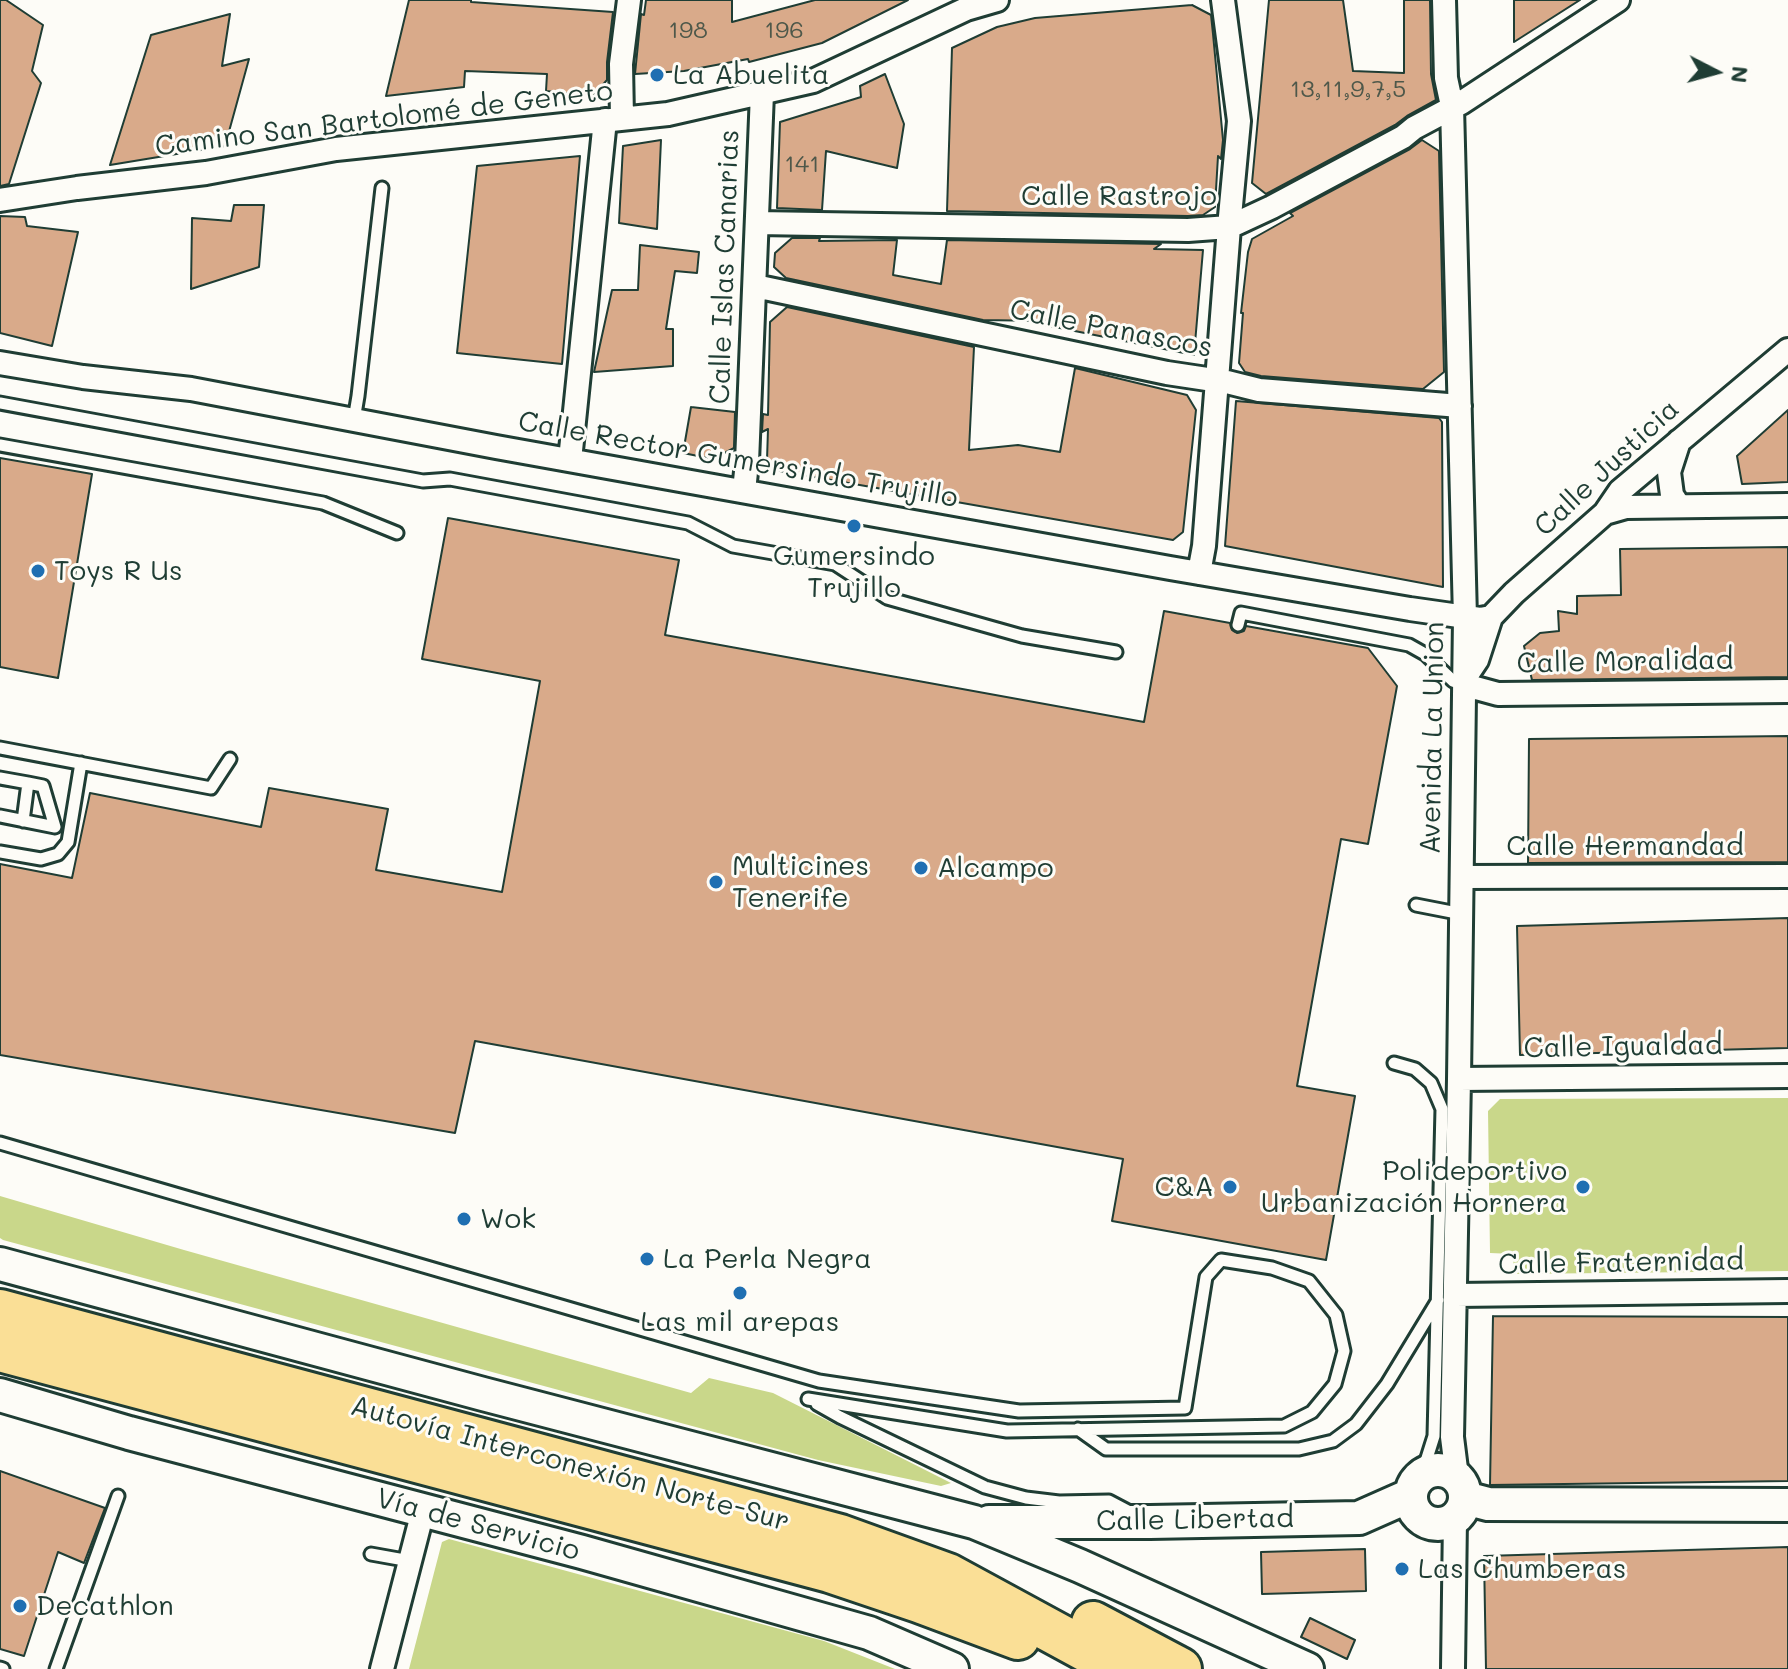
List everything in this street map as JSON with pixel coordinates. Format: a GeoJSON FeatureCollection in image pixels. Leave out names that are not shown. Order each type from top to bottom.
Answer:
{"type":"FeatureCollection","features":[{"type":"Feature","properties":{"kind":"highway","name":"Autovía Interconexión Norte-Sur"},"geometry":{"type":"LineString","coordinates":[[0,1311],[840,1536],[1075,1669]]}},
{"type":"Feature","properties":{"kind":"highway","name":"Autovía Interconexión Norte-Sur"},"geometry":{"type":"LineString","coordinates":[[0,1350],[830,1571],[934,1588],[1121,1669]]}},
{"type":"Feature","properties":{"kind":"highway"},"geometry":{"type":"LineString","coordinates":[[934,1588],[1018,1669]]}},
{"type":"Feature","properties":{"kind":"highway"},"geometry":{"type":"LineString","coordinates":[[934,1588],[1081,1616],[1180,1669]]}},
{"type":"Feature","properties":{"kind":"street"},"geometry":{"type":"LineString","coordinates":[[570,460],[629,0]]}},
{"type":"Feature","properties":{"kind":"street","name":"Camino San Bartolomé de Geneto"},"geometry":{"type":"LineString","coordinates":[[0,200],[206,173],[336,149],[668,114],[813,81],[966,9],[997,0]]}},
{"type":"Feature","properties":{"kind":"street"},"geometry":{"type":"LineString","coordinates":[[1199,573],[1204,546],[1239,121],[1223,0]]}},
{"type":"Feature","properties":{"kind":"street","name":"Avenida La Union"},"geometry":{"type":"LineString","coordinates":[[1444,0],[1446,78],[1452,106],[1465,618],[1459,1079],[1447,1298],[1452,1449],[1459,1498],[1453,1669]]}},
{"type":"Feature","properties":{"kind":"street","name":"Calle Rastrojo"},"geometry":{"type":"LineString","coordinates":[[757,223],[1188,230],[1229,227],[1403,137],[1461,103],[1618,0]]}},
{"type":"Feature","properties":{"kind":"street","name":"Calle Islas Canarias"},"geometry":{"type":"LineString","coordinates":[[744,491],[762,93]]}},
{"type":"Feature","properties":{"kind":"street","name":"Calle Panascos"},"geometry":{"type":"LineString","coordinates":[[755,286],[1259,390],[1460,406]]}},
{"type":"Feature","properties":{"kind":"street","name":"Calle Justicia"},"geometry":{"type":"LineString","coordinates":[[1491,617],[1605,513],[1620,491],[1788,350]]}},
{"type":"Feature","properties":{"kind":"street","name":"Calle Rector Gumersindo Trujillo"},"geometry":{"type":"LineString","coordinates":[[0,363],[83,377],[191,389],[570,460],[1465,618]]}},
{"type":"Feature","properties":{"kind":"street"},"geometry":{"type":"LineString","coordinates":[[1679,506],[1672,495],[1669,472],[1680,440]]}},
{"type":"Feature","properties":{"kind":"street"},"geometry":{"type":"LineString","coordinates":[[1605,513],[1626,507],[1788,505]]}},
{"type":"Feature","properties":{"kind":"street"},"geometry":{"type":"LineString","coordinates":[[1464,583],[1473,592],[1492,599],[1514,593]]}},
{"type":"Feature","properties":{"kind":"street"},"geometry":{"type":"LineString","coordinates":[[1465,618],[1491,617],[1477,660],[1465,682]]}},
{"type":"Feature","properties":{"kind":"street","name":"Calle Moralidad"},"geometry":{"type":"LineString","coordinates":[[1465,682],[1498,694],[1788,691]]}},
{"type":"Feature","properties":{"kind":"street","name":"Calle Hermandad"},"geometry":{"type":"LineString","coordinates":[[1462,877],[1788,876]]}},
{"type":"Feature","properties":{"kind":"street","name":"Calle Igualdad"},"geometry":{"type":"LineString","coordinates":[[1459,1079],[1788,1076]]}},
{"type":"Feature","properties":{"kind":"street"},"geometry":{"type":"LineString","coordinates":[[7,1264],[974,1522],[1080,1566],[1307,1669]]}},
{"type":"Feature","properties":{"kind":"street","name":"Calle Fraternidad"},"geometry":{"type":"LineString","coordinates":[[1447,1298],[1788,1291]]}},
{"type":"Feature","properties":{"kind":"street","name":"Vía de Servicio"},"geometry":{"type":"LineString","coordinates":[[0,1395],[129,1433],[582,1552],[869,1633],[952,1669]]}},
{"type":"Feature","properties":{"kind":"street"},"geometry":{"type":"LineString","coordinates":[[1439,1469],[1447,1470],[1459,1498],[1442,1524],[1424,1521],[1412,1507],[1416,1484],[1439,1469]]}},
{"type":"Feature","properties":{"kind":"street","name":"Calle Libertad"},"geometry":{"type":"LineString","coordinates":[[974,1522],[1359,1518],[1416,1484]]}},
{"type":"Feature","properties":{"kind":"street"},"geometry":{"type":"LineString","coordinates":[[1459,1498],[1488,1504],[1788,1505]]}},
{"type":"Feature","properties":{"kind":"street"},"geometry":{"type":"LineString","coordinates":[[382,1669],[423,1511]]}},
{"type":"Feature","properties":{"kind":"lane"},"geometry":{"type":"LineString","coordinates":[[354,420],[382,188]]}},
{"type":"Feature","properties":{"kind":"lane"},"geometry":{"type":"LineString","coordinates":[[0,403],[423,481],[450,479],[688,523],[733,546],[835,564],[887,598],[1022,636],[1116,652]]}},
{"type":"Feature","properties":{"kind":"lane"},"geometry":{"type":"LineString","coordinates":[[0,445],[323,503],[397,533]]}},
{"type":"Feature","properties":{"kind":"lane"},"geometry":{"type":"LineString","coordinates":[[1238,625],[1241,613],[1409,645],[1425,654],[1453,681],[1465,682]]}},
{"type":"Feature","properties":{"kind":"lane"},"geometry":{"type":"LineString","coordinates":[[0,748],[211,788],[230,759]]}},
{"type":"Feature","properties":{"kind":"lane"},"geometry":{"type":"LineString","coordinates":[[0,852],[41,859],[58,854],[68,842],[81,763]]}},
{"type":"Feature","properties":{"kind":"lane"},"geometry":{"type":"LineString","coordinates":[[0,778],[43,786],[55,827],[0,816]]}},
{"type":"Feature","properties":{"kind":"lane"},"geometry":{"type":"LineString","coordinates":[[23,821],[28,783]]}},
{"type":"Feature","properties":{"kind":"lane"},"geometry":{"type":"LineString","coordinates":[[1416,905],[1462,914]]}},
{"type":"Feature","properties":{"kind":"lane"},"geometry":{"type":"LineString","coordinates":[[1394,1063],[1415,1069],[1431,1083],[1442,1109],[1447,1298],[1434,1436],[1416,1484]]}},
{"type":"Feature","properties":{"kind":"lane"},"geometry":{"type":"LineString","coordinates":[[1431,1083],[1459,1079]]}},
{"type":"Feature","properties":{"kind":"lane"},"geometry":{"type":"LineString","coordinates":[[0,1143],[819,1381],[1019,1411],[1185,1408],[1206,1277],[1221,1260],[1272,1268],[1309,1281],[1336,1315],[1344,1351],[1335,1384],[1312,1412],[1284,1426],[1007,1431],[808,1399],[985,1487],[1026,1498],[1059,1502],[1109,1501],[1150,1522]]}},
{"type":"Feature","properties":{"kind":"lane"},"geometry":{"type":"LineString","coordinates":[[1078,1429],[1106,1449],[1299,1449],[1333,1441],[1356,1424],[1447,1298]]}},
{"type":"Feature","properties":{"kind":"lane"},"geometry":{"type":"LineString","coordinates":[[56,1669],[118,1496]]}},
{"type":"Feature","properties":{"kind":"lane"},"geometry":{"type":"LineString","coordinates":[[371,1554],[410,1561]]}},
{"type":"Feature","properties":{"kind":"green space"},"geometry":{"type":"Polygon","coordinates":[[[1788,1098],[1788,1271],[1514,1274],[1513,1254],[1490,1253],[1488,1111],[1500,1099],[1788,1098]]]}},
{"type":"Feature","properties":{"kind":"green space"},"geometry":{"type":"Polygon","coordinates":[[[0,1196],[691,1393],[709,1378],[773,1393],[951,1483],[941,1486],[818,1460],[3,1240],[0,1238],[0,1196]]]}},
{"type":"Feature","properties":{"kind":"green space"},"geometry":{"type":"Polygon","coordinates":[[[449,1539],[824,1641],[895,1669],[409,1669],[442,1542],[449,1539]]]}},
{"type":"Feature","properties":{"kind":"building"},"geometry":{"type":"Polygon","coordinates":[[[0,0],[6,0],[43,25],[32,71],[41,83],[9,184],[0,186],[0,0]]]}},
{"type":"Feature","properties":{"kind":"building"},"geometry":{"type":"Polygon","coordinates":[[[409,0],[471,0],[613,12],[607,80],[593,96],[546,91],[547,74],[465,71],[464,87],[386,96],[409,0]]]}},
{"type":"Feature","properties":{"kind":"building"},"geometry":{"type":"Polygon","coordinates":[[[646,0],[732,0],[732,22],[815,0],[908,0],[822,43],[749,62],[748,59],[684,71],[635,74],[641,14],[644,15],[646,0]]]}},
{"type":"Feature","properties":{"kind":"building"},"geometry":{"type":"Polygon","coordinates":[[[1269,0],[1343,0],[1353,71],[1404,73],[1404,0],[1430,0],[1431,74],[1436,100],[1266,194],[1252,183],[1269,0]]]}},
{"type":"Feature","properties":{"kind":"building"},"geometry":{"type":"Polygon","coordinates":[[[1514,0],[1580,0],[1514,42],[1514,0]]]}},
{"type":"Feature","properties":{"kind":"building"},"geometry":{"type":"Polygon","coordinates":[[[1192,5],[1211,15],[1223,140],[1221,159],[1218,156],[1215,207],[1203,215],[1188,216],[947,211],[952,48],[997,27],[1035,18],[1192,5]]]}},
{"type":"Feature","properties":{"kind":"building"},"geometry":{"type":"Polygon","coordinates":[[[230,14],[222,66],[249,59],[225,146],[110,165],[151,35],[230,14]]]}},
{"type":"Feature","properties":{"kind":"building"},"geometry":{"type":"Polygon","coordinates":[[[885,74],[904,124],[897,168],[826,151],[822,210],[777,208],[780,122],[861,97],[860,86],[885,74]]]}},
{"type":"Feature","properties":{"kind":"building"},"geometry":{"type":"Polygon","coordinates":[[[661,140],[657,229],[619,223],[623,146],[661,140]]]}},
{"type":"Feature","properties":{"kind":"building"},"geometry":{"type":"Polygon","coordinates":[[[1422,140],[1439,151],[1444,372],[1423,389],[1261,376],[1245,372],[1239,363],[1241,313],[1252,239],[1293,216],[1290,213],[1422,140]]]}},
{"type":"Feature","properties":{"kind":"building"},"geometry":{"type":"Polygon","coordinates":[[[580,156],[562,364],[457,353],[477,166],[580,156]]]}},
{"type":"Feature","properties":{"kind":"building"},"geometry":{"type":"Polygon","coordinates":[[[234,205],[264,205],[259,267],[191,289],[192,218],[231,221],[234,205]]]}},
{"type":"Feature","properties":{"kind":"building"},"geometry":{"type":"Polygon","coordinates":[[[0,216],[25,217],[27,226],[78,232],[52,346],[0,333],[0,216]]]}},
{"type":"Feature","properties":{"kind":"building"},"geometry":{"type":"Polygon","coordinates":[[[792,238],[820,238],[819,241],[897,240],[893,275],[941,284],[947,240],[1161,244],[1154,249],[1203,250],[1194,355],[1045,325],[1045,321],[983,320],[786,278],[774,267],[775,253],[792,238]]]}},
{"type":"Feature","properties":{"kind":"building"},"geometry":{"type":"Polygon","coordinates":[[[640,245],[699,252],[697,273],[675,271],[666,329],[673,329],[673,366],[594,372],[612,290],[638,290],[640,245]]]}},
{"type":"Feature","properties":{"kind":"building"},"geometry":{"type":"Polygon","coordinates":[[[787,307],[974,347],[969,450],[1018,445],[1060,452],[1075,368],[1187,395],[1196,410],[1183,532],[1173,540],[780,471],[767,460],[768,429],[762,432],[763,414],[768,415],[770,322],[787,307]]]}},
{"type":"Feature","properties":{"kind":"building"},"geometry":{"type":"Polygon","coordinates":[[[1236,401],[1439,418],[1442,422],[1443,587],[1225,546],[1236,401]]]}},
{"type":"Feature","properties":{"kind":"building"},"geometry":{"type":"Polygon","coordinates":[[[691,407],[735,412],[734,448],[713,459],[683,453],[691,407]]]}},
{"type":"Feature","properties":{"kind":"building"},"geometry":{"type":"Polygon","coordinates":[[[1788,410],[1788,482],[1742,484],[1737,456],[1788,410]]]}},
{"type":"Feature","properties":{"kind":"building","name":"Toys R Us"},"geometry":{"type":"Polygon","coordinates":[[[0,458],[92,474],[58,678],[0,667],[0,458]]]}},
{"type":"Feature","properties":{"kind":"building","name":"Alcampo"},"geometry":{"type":"Polygon","coordinates":[[[448,518],[679,560],[665,635],[1144,722],[1164,611],[1230,623],[1237,633],[1244,631],[1246,626],[1368,648],[1397,686],[1368,844],[1341,839],[1297,1086],[1355,1096],[1326,1260],[1112,1221],[1123,1159],[475,1041],[455,1133],[0,1055],[0,864],[72,878],[90,793],[261,827],[269,788],[388,809],[376,870],[502,892],[540,681],[422,659],[448,518]]]}},
{"type":"Feature","properties":{"kind":"building"},"geometry":{"type":"Polygon","coordinates":[[[1788,547],[1788,677],[1532,680],[1524,646],[1540,633],[1559,631],[1558,611],[1577,614],[1577,596],[1621,595],[1620,549],[1788,547]]]}},
{"type":"Feature","properties":{"kind":"building"},"geometry":{"type":"Polygon","coordinates":[[[1788,736],[1788,862],[1528,863],[1529,739],[1788,736]]]}},
{"type":"Feature","properties":{"kind":"building"},"geometry":{"type":"Polygon","coordinates":[[[1788,918],[1788,1048],[1520,1055],[1517,926],[1788,918]]]}},
{"type":"Feature","properties":{"kind":"building"},"geometry":{"type":"Polygon","coordinates":[[[1493,1316],[1788,1317],[1788,1481],[1490,1485],[1493,1316]]]}},
{"type":"Feature","properties":{"kind":"building","name":"Decathlon"},"geometry":{"type":"Polygon","coordinates":[[[0,1471],[105,1508],[84,1563],[58,1552],[24,1656],[0,1649],[0,1471]]]}},
{"type":"Feature","properties":{"kind":"building"},"geometry":{"type":"Polygon","coordinates":[[[1788,1547],[1788,1669],[1486,1669],[1484,1556],[1788,1547]]]}},
{"type":"Feature","properties":{"kind":"building"},"geometry":{"type":"Polygon","coordinates":[[[1365,1549],[1366,1591],[1262,1594],[1261,1552],[1365,1549]]]}},
{"type":"Feature","properties":{"kind":"building"},"geometry":{"type":"Polygon","coordinates":[[[1310,1618],[1355,1640],[1347,1659],[1301,1637],[1310,1618]]]}},
{"type":"Feature","properties":{"kind":"place","name":"La Abuelita"},"geometry":{"type":"Point","coordinates":[657,75]}},
{"type":"Feature","properties":{"kind":"place","name":"Gumersindo Trujillo"},"geometry":{"type":"Point","coordinates":[854,526]}},
{"type":"Feature","properties":{"kind":"place","name":"Toys R Us"},"geometry":{"type":"Point","coordinates":[38,571]}},
{"type":"Feature","properties":{"kind":"place","name":"Alcampo"},"geometry":{"type":"Point","coordinates":[921,868]}},
{"type":"Feature","properties":{"kind":"place","name":"Multicines Tenerife"},"geometry":{"type":"Point","coordinates":[716,882]}},
{"type":"Feature","properties":{"kind":"place","name":"C&A"},"geometry":{"type":"Point","coordinates":[1230,1187]}},
{"type":"Feature","properties":{"kind":"place","name":"Polideportivo Urbanización Hornera"},"geometry":{"type":"Point","coordinates":[1583,1187]}},
{"type":"Feature","properties":{"kind":"place","name":"Wok"},"geometry":{"type":"Point","coordinates":[464,1219]}},
{"type":"Feature","properties":{"kind":"place","name":"La Perla Negra"},"geometry":{"type":"Point","coordinates":[647,1259]}},
{"type":"Feature","properties":{"kind":"place","name":"Las mil arepas"},"geometry":{"type":"Point","coordinates":[740,1293]}},
{"type":"Feature","properties":{"kind":"place","name":"Las Chumberas"},"geometry":{"type":"Point","coordinates":[1402,1569]}},
{"type":"Feature","properties":{"kind":"place","name":"Decathlon"},"geometry":{"type":"Point","coordinates":[20,1606]}}]}
